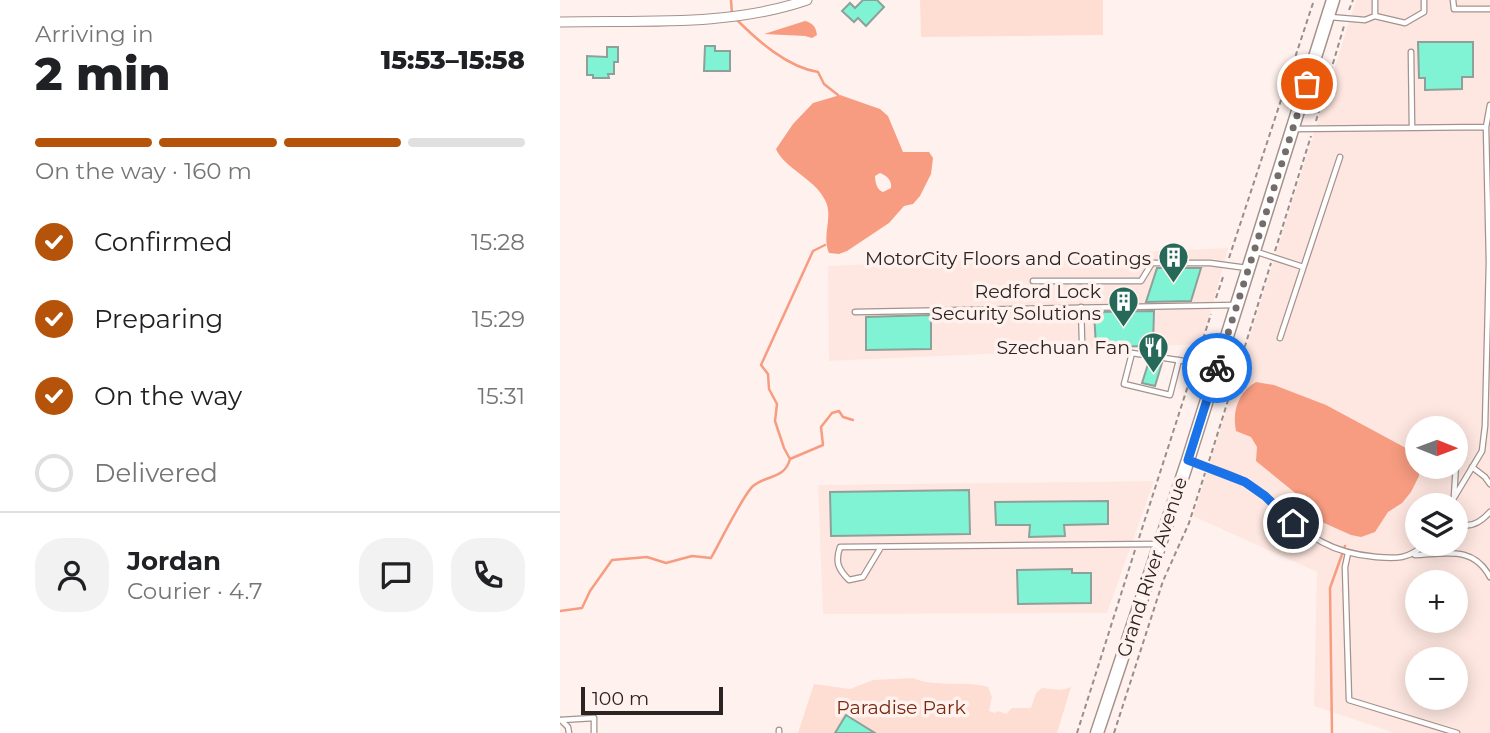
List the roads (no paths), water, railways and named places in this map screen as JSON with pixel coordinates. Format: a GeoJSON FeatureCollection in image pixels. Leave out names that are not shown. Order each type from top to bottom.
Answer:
{"type":"FeatureCollection","features":[{"type":"Feature","properties":{"kind":"main road","name":"Grand River Avenue"},"geometry":{"type":"LineString","coordinates":[[1097,733],[1188,460],[1334,0]]}},
{"type":"Feature","properties":{"kind":"street"},"geometry":{"type":"LineString","coordinates":[[560,22],[703,19],[775,11],[807,0]]}},
{"type":"Feature","properties":{"kind":"lane"},"geometry":{"type":"LineString","coordinates":[[1375,0],[1375,16]]}},
{"type":"Feature","properties":{"kind":"lane"},"geometry":{"type":"LineString","coordinates":[[1328,17],[1364,20],[1375,16],[1405,23],[1424,12],[1424,0]]}},
{"type":"Feature","properties":{"kind":"lane"},"geometry":{"type":"LineString","coordinates":[[1452,0],[1454,9],[1490,9]]}},
{"type":"Feature","properties":{"kind":"lane"},"geometry":{"type":"LineString","coordinates":[[1411,52],[1412,128]]}},
{"type":"Feature","properties":{"kind":"lane"},"geometry":{"type":"LineString","coordinates":[[1456,493],[1482,451],[1485,424],[1489,262],[1486,127],[1490,105]]}},
{"type":"Feature","properties":{"kind":"lane"},"geometry":{"type":"LineString","coordinates":[[1292,129],[1486,127]]}},
{"type":"Feature","properties":{"kind":"lane"},"geometry":{"type":"LineString","coordinates":[[1280,338],[1340,157]]}},
{"type":"Feature","properties":{"kind":"lane"},"geometry":{"type":"LineString","coordinates":[[1253,251],[1303,267]]}},
{"type":"Feature","properties":{"kind":"lane"},"geometry":{"type":"LineString","coordinates":[[1033,281],[1141,281],[1152,263],[1210,263],[1248,268]]}},
{"type":"Feature","properties":{"kind":"lane"},"geometry":{"type":"LineString","coordinates":[[855,313],[1236,305]]}},
{"type":"Feature","properties":{"kind":"lane"},"geometry":{"type":"LineString","coordinates":[[1081,307],[1082,341]]}},
{"type":"Feature","properties":{"kind":"lane"},"geometry":{"type":"LineString","coordinates":[[1179,360],[1170,395],[1124,384],[1132,353],[1179,360],[1217,366]]}},
{"type":"Feature","properties":{"kind":"lane"},"geometry":{"type":"LineString","coordinates":[[1188,460],[1245,482],[1313,538],[1334,549],[1393,559],[1409,556]]}},
{"type":"Feature","properties":{"kind":"lane"},"geometry":{"type":"LineString","coordinates":[[1472,467],[1490,484]]}},
{"type":"Feature","properties":{"kind":"lane"},"geometry":{"type":"LineString","coordinates":[[1468,526],[1484,519],[1490,512]]}},
{"type":"Feature","properties":{"kind":"lane"},"geometry":{"type":"LineString","coordinates":[[881,547],[863,577],[849,580],[841,572],[837,563],[840,547],[1160,544]]}},
{"type":"Feature","properties":{"kind":"lane"},"geometry":{"type":"LineString","coordinates":[[1348,553],[1345,567],[1349,700],[1458,733]]}},
{"type":"Feature","properties":{"kind":"lane"},"geometry":{"type":"LineString","coordinates":[[1468,556],[1482,564],[1490,577]]}},
{"type":"Feature","properties":{"kind":"lane"},"geometry":{"type":"LineString","coordinates":[[561,720],[594,718],[594,733]]}},
{"type":"Feature","properties":{"kind":"lane"},"geometry":{"type":"LineString","coordinates":[[561,720],[568,727],[569,733]]}},
{"type":"Feature","properties":{"kind":"waterway"},"geometry":{"type":"LineString","coordinates":[[731,0],[732,14]]}},
{"type":"Feature","properties":{"kind":"waterway"},"geometry":{"type":"LineString","coordinates":[[736,19],[784,59],[818,72],[824,84],[838,95]]}},
{"type":"Feature","properties":{"kind":"waterway"},"geometry":{"type":"LineString","coordinates":[[790,459],[775,421],[777,404],[769,389],[768,374],[761,365],[813,251],[825,245]]}},
{"type":"Feature","properties":{"kind":"waterway"},"geometry":{"type":"LineString","coordinates":[[560,611],[582,608],[590,591],[612,560],[647,557],[666,563],[692,556],[711,558],[737,509],[753,486],[780,473],[790,459],[823,445],[821,427],[832,413],[839,411],[843,417],[853,420]]}},
{"type":"Feature","properties":{"kind":"waterway"},"geometry":{"type":"LineString","coordinates":[[1332,733],[1330,588],[1345,546]]}},
{"type":"Feature","properties":{"kind":"place","name":"MotorCity Floors and Coatings"},"geometry":{"type":"Point","coordinates":[1174,285]}},
{"type":"Feature","properties":{"kind":"place","name":"Redford Lock Security Solutions"},"geometry":{"type":"Point","coordinates":[1124,329]}},
{"type":"Feature","properties":{"kind":"place","name":"Szechuan Fan"},"geometry":{"type":"Point","coordinates":[1153,374]}},
{"type":"Feature","properties":{"kind":"park label","name":"Paradise Park"},"geometry":{"type":"Point","coordinates":[901,707]}}]}
